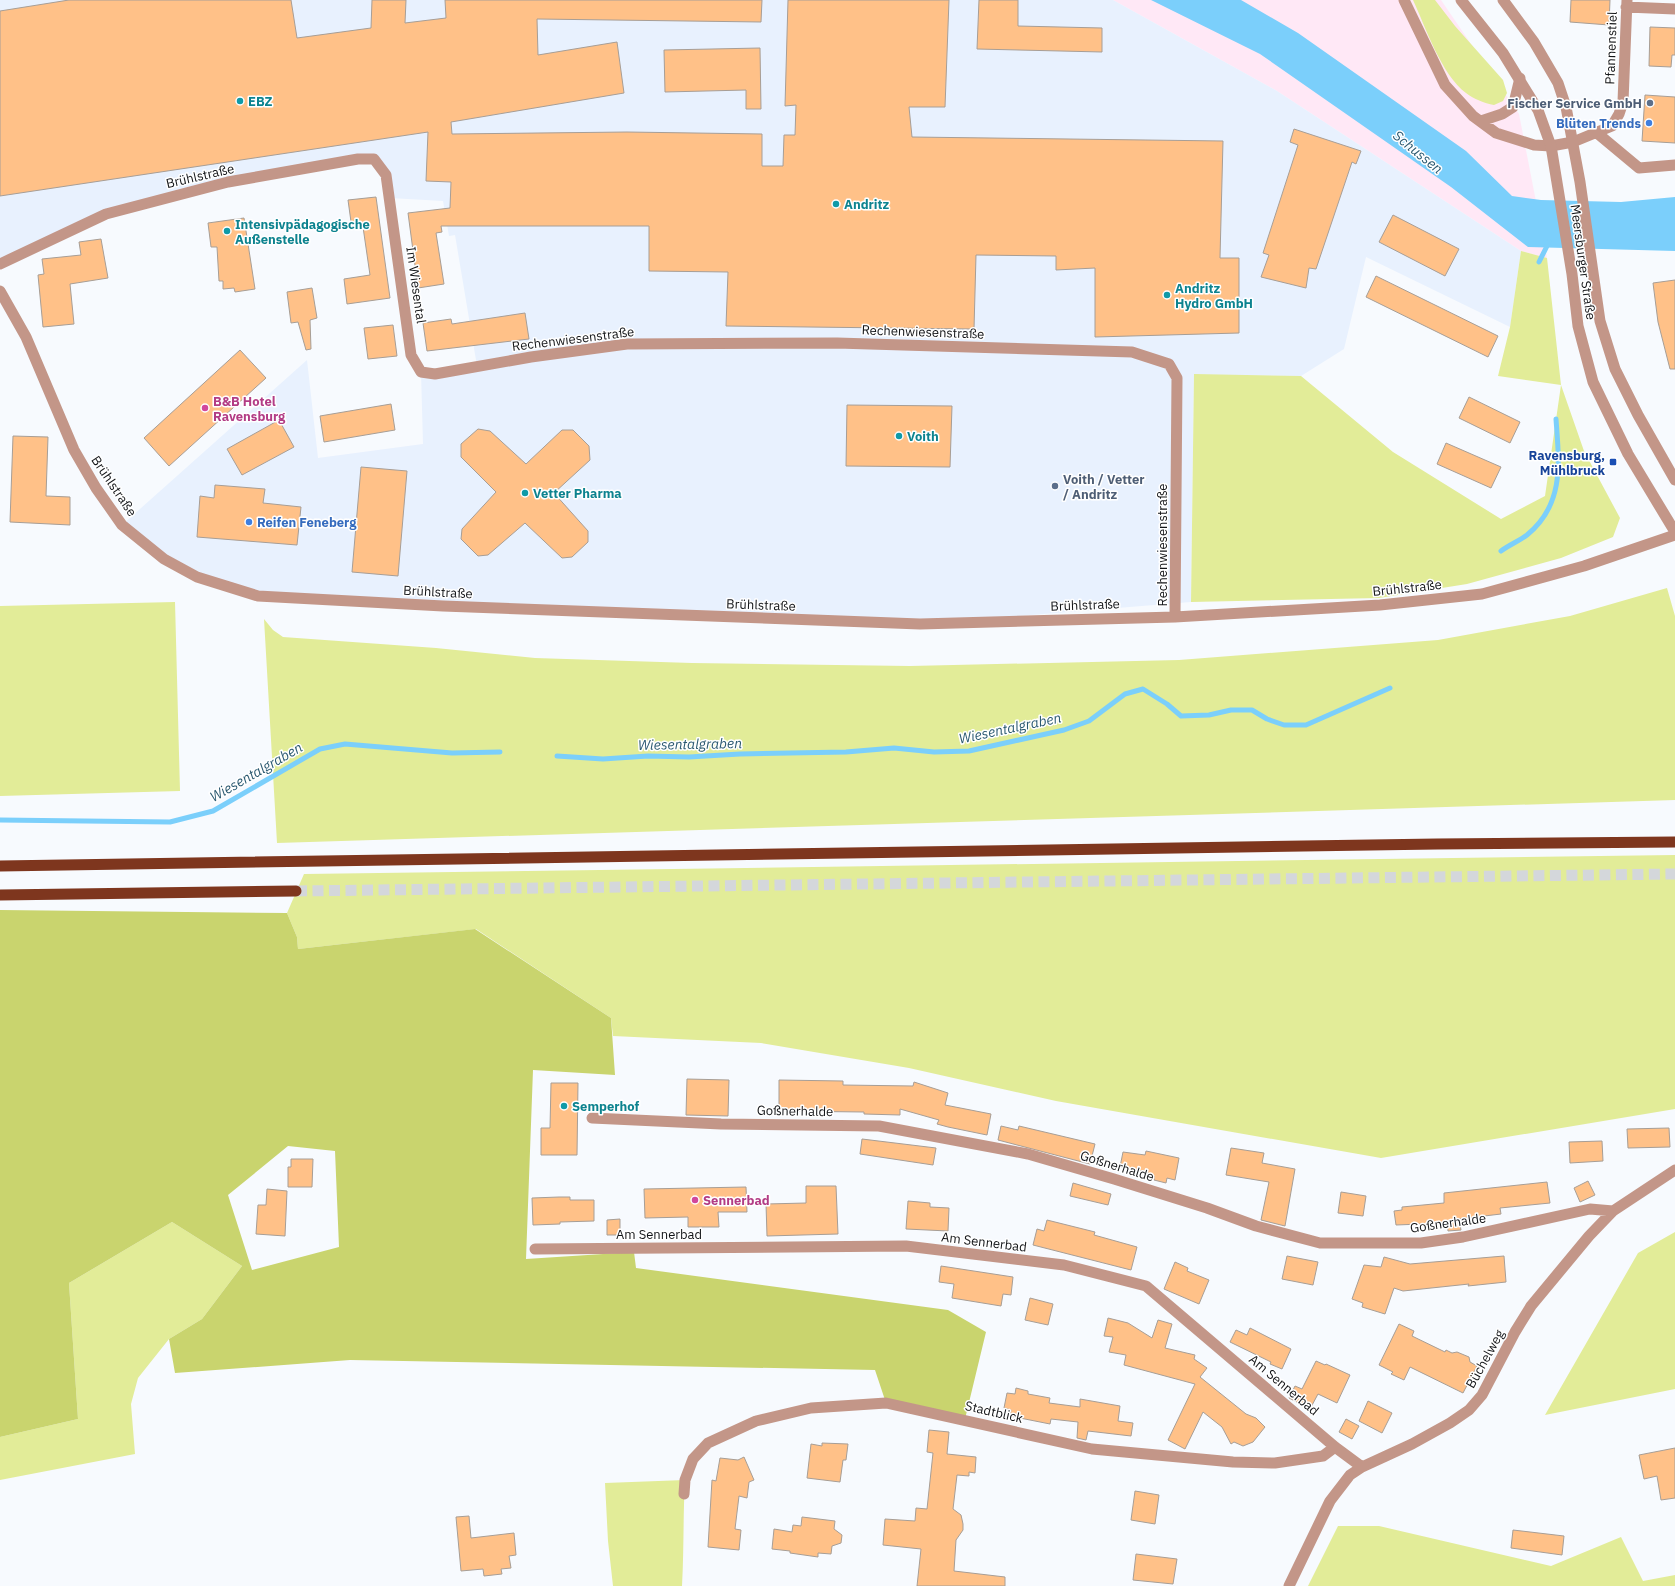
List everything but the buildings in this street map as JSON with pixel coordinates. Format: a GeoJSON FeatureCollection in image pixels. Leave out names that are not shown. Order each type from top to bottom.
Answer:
{"type":"FeatureCollection","features":[{"type":"Feature","properties":{"kind":"highway"},"geometry":{"type":"LineString","coordinates":[[0,866],[1675,842]]}},
{"type":"Feature","properties":{"kind":"highway"},"geometry":{"type":"LineString","coordinates":[[0,895],[296,891]]}},
{"type":"Feature","properties":{"kind":"street","name":"Pfannenstiel"},"geometry":{"type":"LineString","coordinates":[[1404,0],[1445,85],[1473,116],[1496,133],[1534,146],[1551,146],[1573,142],[1612,126],[1620,114],[1623,102],[1626,4]]}},
{"type":"Feature","properties":{"kind":"street","name":"Meersburger Straße"},"geometry":{"type":"LineString","coordinates":[[1461,0],[1503,53],[1520,78],[1538,110],[1551,146],[1572,274],[1578,326],[1593,382],[1628,454],[1675,533]]}},
{"type":"Feature","properties":{"kind":"street","name":"Meersburger Straße"},"geometry":{"type":"LineString","coordinates":[[1503,0],[1534,42],[1558,83],[1566,107],[1582,191],[1600,321],[1615,369],[1638,415],[1675,480]]}},
{"type":"Feature","properties":{"kind":"street"},"geometry":{"type":"LineString","coordinates":[[1626,4],[1675,9]]}},
{"type":"Feature","properties":{"kind":"street"},"geometry":{"type":"LineString","coordinates":[[1481,121],[1502,114],[1513,106],[1520,78]]}},
{"type":"Feature","properties":{"kind":"street"},"geometry":{"type":"LineString","coordinates":[[1597,133],[1639,168],[1675,165]]}},
{"type":"Feature","properties":{"kind":"street","name":"Brühlstraße"},"geometry":{"type":"LineString","coordinates":[[0,264],[106,214],[228,182],[358,159],[374,159],[386,175],[390,198]]}},
{"type":"Feature","properties":{"kind":"street","name":"Im Wiesental"},"geometry":{"type":"LineString","coordinates":[[390,198],[411,355],[421,372]]}},
{"type":"Feature","properties":{"kind":"street","name":"Brühlstraße"},"geometry":{"type":"LineString","coordinates":[[0,291],[26,337],[74,450],[96,488],[122,525],[164,559],[196,577],[258,596],[443,606],[920,624],[1175,617],[1380,605],[1482,594],[1584,566],[1675,533]]}},
{"type":"Feature","properties":{"kind":"street","name":"Rechenwiesenstraße"},"geometry":{"type":"LineString","coordinates":[[421,372],[435,374],[531,357],[627,344],[837,343],[1132,352],[1169,364],[1177,378],[1175,617]]}},
{"type":"Feature","properties":{"kind":"street","name":"Goßnerhalde"},"geometry":{"type":"LineString","coordinates":[[592,1118],[721,1124],[879,1126],[1028,1154],[1135,1186],[1256,1226],[1320,1243],[1421,1243],[1463,1237],[1590,1210],[1613,1212]]}},
{"type":"Feature","properties":{"kind":"street","name":"Büchelweg"},"geometry":{"type":"LineString","coordinates":[[1289,1586],[1330,1501],[1350,1475],[1362,1467],[1412,1444],[1450,1423],[1469,1410],[1482,1395],[1515,1332],[1531,1306],[1590,1236],[1613,1212],[1675,1170]]}},
{"type":"Feature","properties":{"kind":"street","name":"Am Sennerbad"},"geometry":{"type":"LineString","coordinates":[[535,1248],[906,1246],[1072,1267],[1146,1286],[1335,1447],[1362,1467]]}},
{"type":"Feature","properties":{"kind":"street","name":"Stadtblick"},"geometry":{"type":"LineString","coordinates":[[684,1494],[685,1480],[693,1459],[708,1443],[756,1421],[810,1408],[886,1403],[1092,1449],[1233,1462],[1275,1463],[1323,1456],[1335,1447]]}},
{"type":"Feature","properties":{"kind":"shaded area"},"geometry":{"type":"Polygon","coordinates":[[[0,0],[1113,0],[1277,91],[1521,251],[1510,327],[1366,257],[1344,349],[1301,376],[1194,375],[1191,602],[920,624],[258,596],[197,577],[122,525],[307,360],[318,458],[423,444],[421,372],[477,366],[455,235],[449,236],[443,201],[390,198],[374,159],[358,159],[106,214],[0,264],[0,0]]]}},
{"type":"Feature","properties":{"kind":"shaded area"},"geometry":{"type":"Polygon","coordinates":[[[1113,0],[1441,0],[1519,114],[1547,258],[1521,251],[1277,91],[1113,0]]]}},
{"type":"Feature","properties":{"kind":"green space"},"geometry":{"type":"Polygon","coordinates":[[[1413,0],[1435,0],[1455,26],[1503,80],[1507,93],[1503,101],[1494,105],[1483,102],[1469,95],[1457,85],[1435,50],[1413,0]]]}},
{"type":"Feature","properties":{"kind":"green space"},"geometry":{"type":"Polygon","coordinates":[[[1521,251],[1547,258],[1561,385],[1498,376],[1510,327],[1521,251]]]}},
{"type":"Feature","properties":{"kind":"green space"},"geometry":{"type":"Polygon","coordinates":[[[1194,374],[1301,376],[1393,452],[1501,519],[1545,496],[1561,385],[1584,451],[1620,518],[1613,537],[1561,558],[1467,584],[1379,598],[1191,602],[1194,374]]]}},
{"type":"Feature","properties":{"kind":"green space"},"geometry":{"type":"Polygon","coordinates":[[[1667,588],[1675,616],[1675,800],[277,843],[264,619],[273,630],[283,637],[436,648],[535,658],[692,663],[910,666],[1179,660],[1438,640],[1570,616],[1667,588]]]}},
{"type":"Feature","properties":{"kind":"green space"},"geometry":{"type":"Polygon","coordinates":[[[175,602],[180,791],[0,796],[0,606],[175,602]]]}},
{"type":"Feature","properties":{"kind":"green space"},"geometry":{"type":"Polygon","coordinates":[[[1675,855],[1675,1109],[1381,1158],[1056,1101],[909,1068],[761,1043],[613,1036],[611,1018],[476,929],[298,949],[297,937],[287,913],[304,874],[1675,855]]]}},
{"type":"Feature","properties":{"kind":"green space"},"geometry":{"type":"Polygon","coordinates":[[[0,910],[287,913],[297,937],[298,949],[475,929],[611,1018],[615,1075],[533,1070],[526,1259],[634,1252],[636,1268],[948,1310],[986,1332],[965,1419],[886,1403],[875,1370],[350,1360],[175,1373],[169,1339],[202,1319],[242,1266],[172,1222],[69,1283],[78,1419],[0,1437],[0,910]],[[288,1146],[228,1195],[252,1270],[339,1247],[335,1151],[288,1146]]]}},
{"type":"Feature","properties":{"kind":"green space"},"geometry":{"type":"Polygon","coordinates":[[[172,1222],[242,1266],[202,1319],[169,1339],[138,1378],[131,1404],[135,1454],[0,1480],[0,1437],[78,1419],[69,1283],[172,1222]]]}},
{"type":"Feature","properties":{"kind":"green space"},"geometry":{"type":"Polygon","coordinates":[[[1675,1232],[1675,1389],[1545,1415],[1638,1253],[1675,1232]]]}},
{"type":"Feature","properties":{"kind":"green space"},"geometry":{"type":"Polygon","coordinates":[[[685,1480],[682,1586],[613,1586],[608,1541],[605,1483],[685,1480]]]}},
{"type":"Feature","properties":{"kind":"green space"},"geometry":{"type":"Polygon","coordinates":[[[1338,1526],[1379,1526],[1551,1566],[1621,1537],[1643,1581],[1675,1575],[1675,1586],[1308,1586],[1338,1526]]]}},
{"type":"Feature","properties":{"kind":"water","name":"Schussen"},"geometry":{"type":"Polygon","coordinates":[[[1151,0],[1241,0],[1298,33],[1466,151],[1512,196],[1541,200],[1621,202],[1675,197],[1675,251],[1528,247],[1451,187],[1260,54],[1151,0]]]}},
{"type":"Feature","properties":{"kind":"waterway","name":"Wiesentalgraben"},"geometry":{"type":"LineString","coordinates":[[1539,262],[1549,242]]}},
{"type":"Feature","properties":{"kind":"waterway","name":"Wiesentalgraben"},"geometry":{"type":"LineString","coordinates":[[1501,551],[1527,535],[1539,523],[1548,510],[1554,496],[1558,466],[1556,419]]}},
{"type":"Feature","properties":{"kind":"waterway","name":"Wiesentalgraben"},"geometry":{"type":"LineString","coordinates":[[557,756],[603,759],[648,756],[689,757],[740,754],[846,752],[894,748],[934,752],[969,751],[1064,730],[1089,721],[1125,694],[1143,689],[1167,704],[1181,716],[1209,715],[1231,710],[1252,710],[1267,719],[1284,725],[1306,725],[1390,688]]}},
{"type":"Feature","properties":{"kind":"waterway","name":"Wiesentalgraben"},"geometry":{"type":"LineString","coordinates":[[0,820],[170,822],[213,811],[320,749],[345,744],[452,753],[500,752]]}},
{"type":"Feature","properties":{"kind":"tunnel"},"geometry":{"type":"LineString","coordinates":[[296,891],[1675,874]]}},
{"type":"Feature","properties":{"kind":"place","name":"EBZ"},"geometry":{"type":"Point","coordinates":[240,101]}},
{"type":"Feature","properties":{"kind":"place","name":"Fischer Service GmbH"},"geometry":{"type":"Point","coordinates":[1650,103]}},
{"type":"Feature","properties":{"kind":"place","name":"Blüten Trends"},"geometry":{"type":"Point","coordinates":[1649,123]}},
{"type":"Feature","properties":{"kind":"place","name":"Andritz"},"geometry":{"type":"Point","coordinates":[836,204]}},
{"type":"Feature","properties":{"kind":"place","name":"Intensivpädagogische Außenstelle"},"geometry":{"type":"Point","coordinates":[227,231]}},
{"type":"Feature","properties":{"kind":"place","name":"Andritz Hydro GmbH"},"geometry":{"type":"Point","coordinates":[1167,295]}},
{"type":"Feature","properties":{"kind":"place","name":"B&B Hotel Ravensburg"},"geometry":{"type":"Point","coordinates":[205,408]}},
{"type":"Feature","properties":{"kind":"place","name":"Voith"},"geometry":{"type":"Point","coordinates":[899,436]}},
{"type":"Feature","properties":{"kind":"place","name":"Ravensburg, Mühlbruck"},"geometry":{"type":"Point","coordinates":[1613,462]}},
{"type":"Feature","properties":{"kind":"place","name":"Voith / Vetter / Andritz"},"geometry":{"type":"Point","coordinates":[1055,486]}},
{"type":"Feature","properties":{"kind":"place","name":"Vetter Pharma"},"geometry":{"type":"Point","coordinates":[525,493]}},
{"type":"Feature","properties":{"kind":"place","name":"Reifen Feneberg"},"geometry":{"type":"Point","coordinates":[249,522]}},
{"type":"Feature","properties":{"kind":"place","name":"Semperhof"},"geometry":{"type":"Point","coordinates":[564,1106]}},
{"type":"Feature","properties":{"kind":"place","name":"Sennerbad"},"geometry":{"type":"Point","coordinates":[695,1200]}}]}
